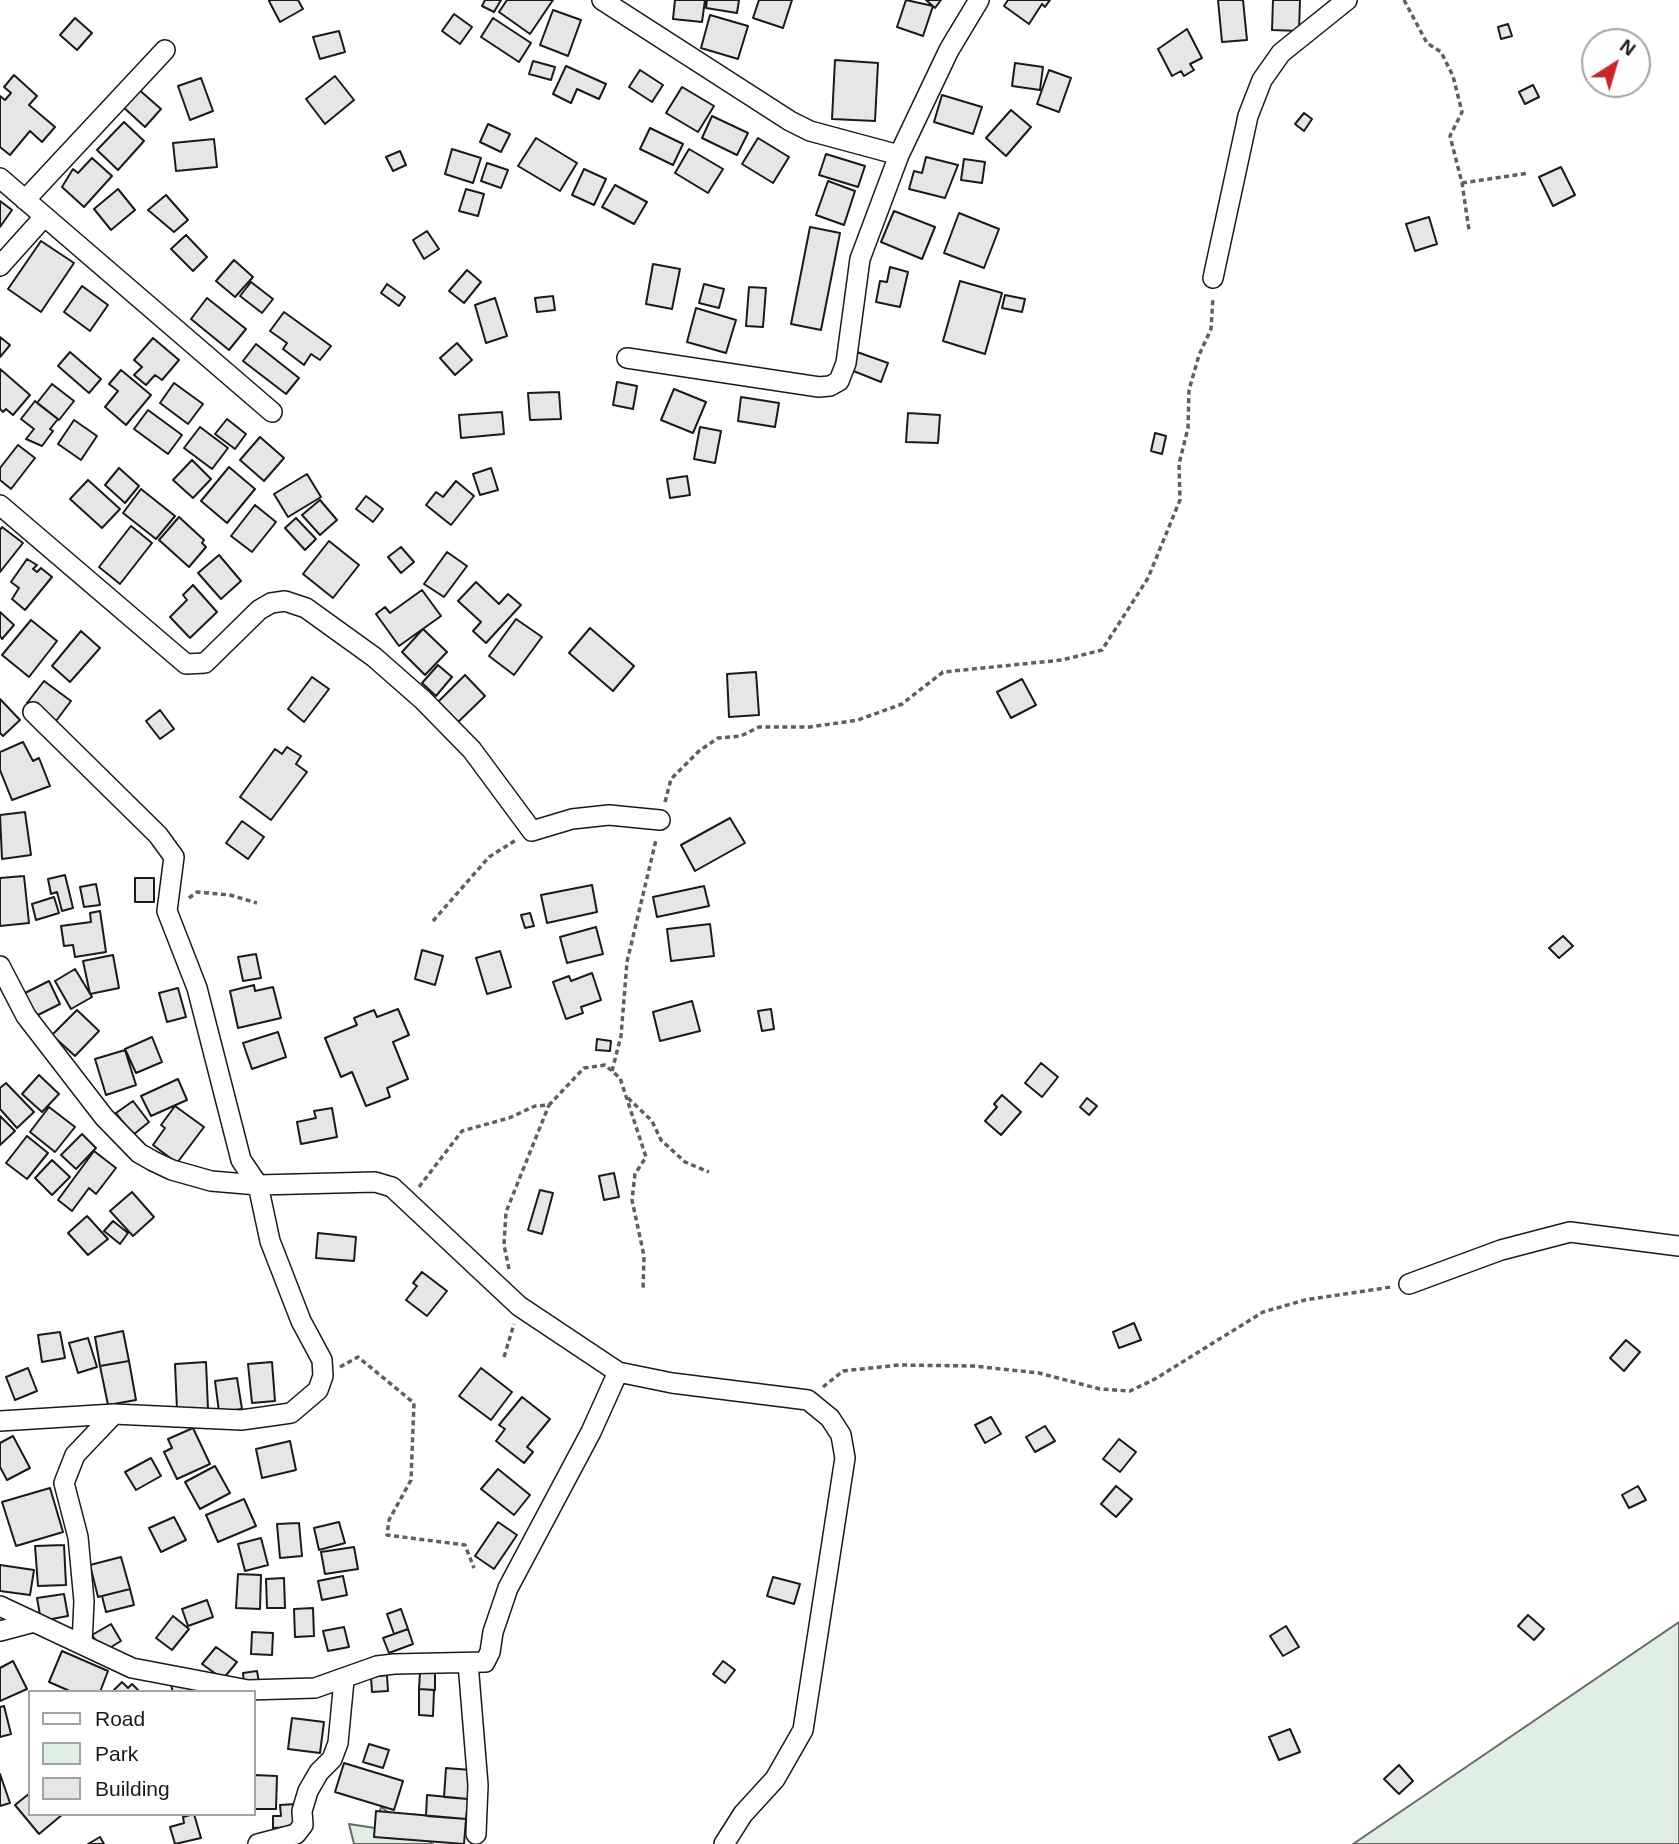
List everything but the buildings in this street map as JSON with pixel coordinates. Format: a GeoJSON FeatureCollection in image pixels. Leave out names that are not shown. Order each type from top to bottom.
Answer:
{"type":"FeatureCollection","features":[{"type":"Feature","properties":{"kind":"street"},"geometry":{"type":"LineString","coordinates":[[602,0],[790,121],[810,131],[899,155]]}},
{"type":"Feature","properties":{"kind":"street"},"geometry":{"type":"LineString","coordinates":[[627,358],[819,387],[839,381],[846,363],[860,259],[899,155],[949,50],[979,0]]}},
{"type":"Feature","properties":{"kind":"street"},"geometry":{"type":"LineString","coordinates":[[1213,278],[1248,116],[1262,80],[1281,53],[1347,0]]}},
{"type":"Feature","properties":{"kind":"street"},"geometry":{"type":"LineString","coordinates":[[25,200],[165,50]]}},
{"type":"Feature","properties":{"kind":"street"},"geometry":{"type":"LineString","coordinates":[[0,177],[272,412]]}},
{"type":"Feature","properties":{"kind":"street"},"geometry":{"type":"LineString","coordinates":[[0,266],[44,217]]}},
{"type":"Feature","properties":{"kind":"street"},"geometry":{"type":"LineString","coordinates":[[0,505],[186,664],[205,663],[259,610],[271,603],[285,601],[306,608],[374,657],[424,700],[472,750],[532,831],[572,818],[609,815],[660,820]]}},
{"type":"Feature","properties":{"kind":"street"},"geometry":{"type":"LineString","coordinates":[[0,1421],[114,1414],[241,1420],[291,1413],[318,1390],[323,1376],[322,1360],[301,1321],[270,1241],[258,1185],[241,1160],[197,988],[167,911],[174,857],[158,835],[33,712]]}},
{"type":"Feature","properties":{"kind":"street"},"geometry":{"type":"LineString","coordinates":[[0,967],[26,1016],[104,1117],[139,1153],[172,1170],[211,1181],[258,1185],[374,1182],[392,1187],[410,1200],[519,1306],[618,1372],[672,1383],[808,1400],[830,1418],[841,1435],[845,1458],[803,1730],[775,1779],[743,1814],[724,1844]]}},
{"type":"Feature","properties":{"kind":"street"},"geometry":{"type":"LineString","coordinates":[[1409,1284],[1501,1250],[1570,1233],[1679,1246]]}},
{"type":"Feature","properties":{"kind":"street"},"geometry":{"type":"LineString","coordinates":[[0,1606],[132,1668],[248,1690],[315,1688],[386,1665],[485,1662],[490,1653],[493,1632],[508,1588],[591,1432],[618,1372]]}},
{"type":"Feature","properties":{"kind":"street"},"geometry":{"type":"LineString","coordinates":[[82,1644],[84,1601],[78,1537],[64,1483],[75,1455],[114,1414]]}},
{"type":"Feature","properties":{"kind":"street"},"geometry":{"type":"LineString","coordinates":[[0,1631],[34,1622]]}},
{"type":"Feature","properties":{"kind":"street"},"geometry":{"type":"LineString","coordinates":[[468,1664],[478,1785],[476,1834]]}},
{"type":"Feature","properties":{"kind":"street"},"geometry":{"type":"LineString","coordinates":[[258,1844],[296,1834],[303,1825],[302,1811],[308,1791],[319,1772],[332,1759],[338,1743],[344,1680]]}},
{"type":"Feature","properties":{"kind":"path"},"geometry":{"type":"LineString","coordinates":[[1404,0],[1427,43],[1441,52],[1453,76],[1462,112],[1450,136],[1462,183],[1469,230]]}},
{"type":"Feature","properties":{"kind":"path"},"geometry":{"type":"LineString","coordinates":[[1462,183],[1529,173]]}},
{"type":"Feature","properties":{"kind":"path"},"geometry":{"type":"LineString","coordinates":[[612,1071],[621,1036],[626,961],[671,779],[699,751],[718,738],[741,736],[759,727],[810,727],[858,720],[902,704],[943,672],[1050,662],[1102,650],[1148,578],[1180,500],[1179,464],[1188,428],[1189,390],[1199,355],[1211,330],[1213,278]]}},
{"type":"Feature","properties":{"kind":"path"},"geometry":{"type":"LineString","coordinates":[[433,921],[489,857],[532,831]]}},
{"type":"Feature","properties":{"kind":"path"},"geometry":{"type":"LineString","coordinates":[[167,911],[197,892],[230,895],[257,903]]}},
{"type":"Feature","properties":{"kind":"path"},"geometry":{"type":"LineString","coordinates":[[510,1273],[504,1245],[506,1212],[549,1105],[584,1068],[605,1065],[620,1078],[646,1157],[635,1174],[632,1200],[644,1256],[643,1291]]}},
{"type":"Feature","properties":{"kind":"path"},"geometry":{"type":"LineString","coordinates":[[626,1097],[652,1121],[662,1140],[685,1162],[709,1172]]}},
{"type":"Feature","properties":{"kind":"path"},"geometry":{"type":"LineString","coordinates":[[410,1200],[462,1130],[509,1118],[535,1106],[549,1105]]}},
{"type":"Feature","properties":{"kind":"path"},"geometry":{"type":"LineString","coordinates":[[808,1400],[843,1371],[899,1365],[973,1366],[1040,1373],[1100,1389],[1130,1391],[1155,1379],[1263,1312],[1305,1300],[1409,1284]]}},
{"type":"Feature","properties":{"kind":"path"},"geometry":{"type":"LineString","coordinates":[[504,1357],[519,1306]]}},
{"type":"Feature","properties":{"kind":"path"},"geometry":{"type":"LineString","coordinates":[[323,1376],[358,1357],[414,1403],[411,1480],[389,1520],[387,1535],[464,1545],[474,1568]]}},
{"type":"Feature","properties":{"kind":"green space"},"geometry":{"type":"Polygon","coordinates":[[[1679,1622],[1679,1844],[1353,1844],[1679,1622]]]}},
{"type":"Feature","properties":{"kind":"green space"},"geometry":{"type":"Polygon","coordinates":[[[381,1807],[433,1844],[354,1844],[349,1824],[375,1828],[381,1807]]]}}]}
